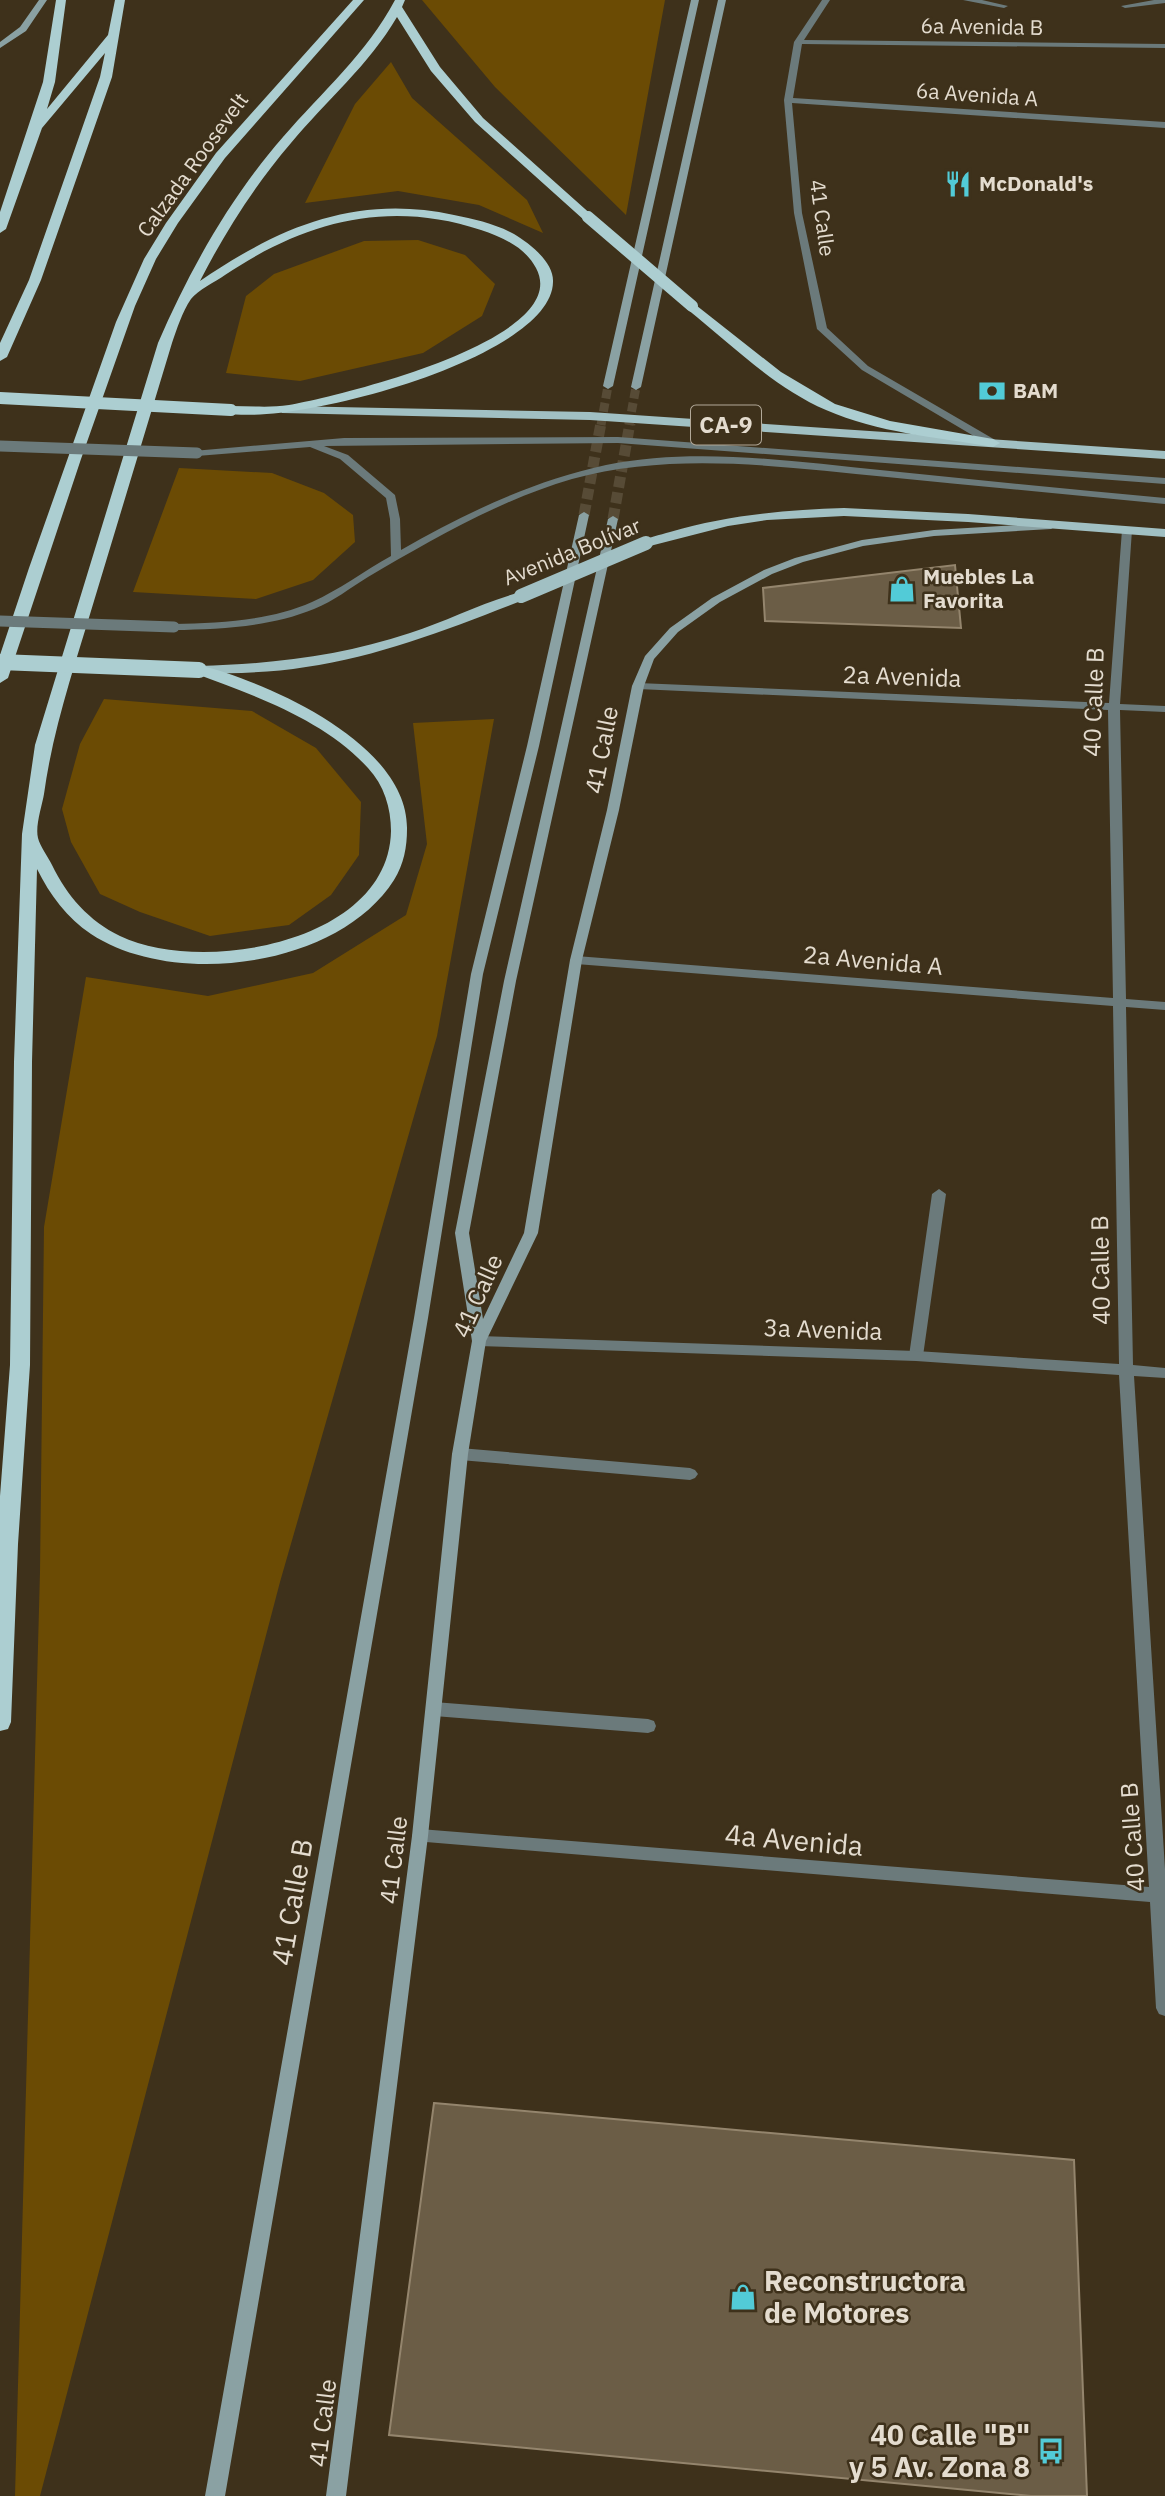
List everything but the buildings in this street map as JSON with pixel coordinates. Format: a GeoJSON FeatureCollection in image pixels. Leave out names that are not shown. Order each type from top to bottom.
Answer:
{"type":"FeatureCollection","features":[{"type":"Feature","properties":{"kind":"highway"},"geometry":{"type":"LineString","coordinates":[[0,229],[35,131],[49,82],[61,0]]}},
{"type":"Feature","properties":{"kind":"highway"},"geometry":{"type":"LineString","coordinates":[[0,357],[35,280],[106,77],[120,0]]}},
{"type":"Feature","properties":{"kind":"highway","name":"Calzada Roosevelt"},"geometry":{"type":"LineString","coordinates":[[0,677],[58,499],[134,293],[150,259],[194,190],[254,113],[359,0]]}},
{"type":"Feature","properties":{"kind":"highway"},"geometry":{"type":"LineString","coordinates":[[0,1722],[20,1365],[23,1062],[30,834],[43,746],[165,342],[183,298],[257,177],[359,61],[399,4],[435,69],[480,120],[692,306],[788,382],[830,407],[860,418],[993,443]]}},
{"type":"Feature","properties":{"kind":"highway"},"geometry":{"type":"LineString","coordinates":[[35,131],[114,34]]}},
{"type":"Feature","properties":{"kind":"highway"},"geometry":{"type":"LineString","coordinates":[[0,398],[231,410],[286,410],[420,374],[500,341],[526,324],[539,310],[547,289],[547,281],[533,255],[519,243],[481,225],[430,214],[406,212],[359,215],[311,224],[278,238],[183,298]]}},
{"type":"Feature","properties":{"kind":"highway","name":"Avenida Bolívar"},"geometry":{"type":"LineString","coordinates":[[0,663],[199,670]]}},
{"type":"Feature","properties":{"kind":"highway"},"geometry":{"type":"LineString","coordinates":[[30,834],[49,880],[66,902],[111,939],[145,951],[181,958],[248,956],[280,948],[309,936],[343,920],[366,903],[386,882],[397,859],[402,835],[397,808],[387,782],[372,762],[330,730],[267,695],[199,670]]}},
{"type":"Feature","properties":{"kind":"main road"},"geometry":{"type":"LineString","coordinates":[[0,46],[23,29],[44,0]]}},
{"type":"Feature","properties":{"kind":"main road"},"geometry":{"type":"LineString","coordinates":[[607,386],[695,0]]}},
{"type":"Feature","properties":{"kind":"main road"},"geometry":{"type":"LineString","coordinates":[[636,387],[722,0]]}},
{"type":"Feature","properties":{"kind":"main road","name":"CA-9"},"geometry":{"type":"LineString","coordinates":[[286,410],[590,416],[1165,455]]}},
{"type":"Feature","properties":{"kind":"main road","name":"Avenida Bolívar"},"geometry":{"type":"LineString","coordinates":[[199,670],[262,668],[346,655],[434,630],[646,544],[718,523],[796,512],[878,512],[1165,533]]}},
{"type":"Feature","properties":{"kind":"main road","name":"41 Calle B"},"geometry":{"type":"LineString","coordinates":[[215,2496],[421,1318],[477,974],[533,746],[584,515]]}},
{"type":"Feature","properties":{"kind":"main road"},"geometry":{"type":"LineString","coordinates":[[479,1341],[462,1233],[510,981],[613,519]]}},
{"type":"Feature","properties":{"kind":"main road","name":"41 Calle"},"geometry":{"type":"LineString","coordinates":[[336,2496],[420,1836],[460,1454],[479,1341],[531,1233],[576,960],[613,810],[638,686],[649,658],[674,630],[716,600],[789,564],[842,548],[894,538],[1068,525]]}},
{"type":"Feature","properties":{"kind":"street","name":"41 Calle"},"geometry":{"type":"LineString","coordinates":[[826,0],[798,42],[788,100],[798,213],[822,329],[865,368],[993,443]]}},
{"type":"Feature","properties":{"kind":"street"},"geometry":{"type":"LineString","coordinates":[[967,0],[1004,6]]}},
{"type":"Feature","properties":{"kind":"street"},"geometry":{"type":"LineString","coordinates":[[1125,6],[1165,1]]}},
{"type":"Feature","properties":{"kind":"street","name":"6a Avenida B"},"geometry":{"type":"LineString","coordinates":[[798,42],[1165,46]]}},
{"type":"Feature","properties":{"kind":"street","name":"6a Avenida A"},"geometry":{"type":"LineString","coordinates":[[788,100],[1165,125]]}},
{"type":"Feature","properties":{"kind":"street"},"geometry":{"type":"LineString","coordinates":[[0,446],[197,453],[344,441],[618,440],[1165,481]]}},
{"type":"Feature","properties":{"kind":"street"},"geometry":{"type":"LineString","coordinates":[[313,445],[344,457],[390,497],[395,519],[396,559]]}},
{"type":"Feature","properties":{"kind":"street"},"geometry":{"type":"LineString","coordinates":[[0,621],[174,627],[246,625],[306,609],[343,592],[362,577],[486,507],[528,490],[607,468],[672,460],[767,462],[1165,501]]}},
{"type":"Feature","properties":{"kind":"street","name":"40 Calle B"},"geometry":{"type":"LineString","coordinates":[[1126,530],[1114,707],[1126,1370],[1162,1896],[1165,2008]]}},
{"type":"Feature","properties":{"kind":"street","name":"2a Avenida"},"geometry":{"type":"LineString","coordinates":[[638,686],[1165,709]]}},
{"type":"Feature","properties":{"kind":"street","name":"2a Avenida A"},"geometry":{"type":"LineString","coordinates":[[576,960],[1165,1006]]}},
{"type":"Feature","properties":{"kind":"street"},"geometry":{"type":"LineString","coordinates":[[916,1356],[939,1194]]}},
{"type":"Feature","properties":{"kind":"street","name":"3a Avenida"},"geometry":{"type":"LineString","coordinates":[[479,1341],[916,1356],[1165,1373]]}},
{"type":"Feature","properties":{"kind":"street"},"geometry":{"type":"LineString","coordinates":[[460,1454],[690,1474]]}},
{"type":"Feature","properties":{"kind":"street"},"geometry":{"type":"LineString","coordinates":[[434,1710],[648,1726]]}},
{"type":"Feature","properties":{"kind":"street","name":"4a Avenida"},"geometry":{"type":"LineString","coordinates":[[420,1836],[1162,1896]]}},
{"type":"Feature","properties":{"kind":"shaded area"},"geometry":{"type":"Polygon","coordinates":[[[422,0],[665,0],[626,215],[495,87],[422,0]]]}},
{"type":"Feature","properties":{"kind":"shaded area"},"geometry":{"type":"Polygon","coordinates":[[[391,62],[412,98],[527,200],[543,233],[479,205],[398,191],[305,203],[355,104],[391,62]]]}},
{"type":"Feature","properties":{"kind":"shaded area"},"geometry":{"type":"Polygon","coordinates":[[[418,240],[465,255],[495,284],[482,316],[423,353],[300,381],[226,373],[246,296],[274,274],[364,241],[418,240]]]}},
{"type":"Feature","properties":{"kind":"shaded area"},"geometry":{"type":"Polygon","coordinates":[[[179,468],[272,473],[324,493],[353,515],[355,542],[313,580],[256,599],[133,592],[179,468]]]}},
{"type":"Feature","properties":{"kind":"shaded area"},"geometry":{"type":"Polygon","coordinates":[[[104,699],[252,711],[316,748],[361,802],[359,855],[331,895],[289,925],[210,936],[140,912],[100,894],[71,842],[62,809],[80,744],[104,699]]]}},
{"type":"Feature","properties":{"kind":"shaded area"},"geometry":{"type":"Polygon","coordinates":[[[494,719],[437,1036],[280,1582],[40,2496],[15,2496],[40,1572],[44,1227],[86,977],[208,996],[313,973],[406,915],[427,844],[413,723],[494,719]]]}},
{"type":"Feature","properties":{"kind":"tunnel"},"geometry":{"type":"LineString","coordinates":[[601,425],[608,386]]}},
{"type":"Feature","properties":{"kind":"tunnel"},"geometry":{"type":"LineString","coordinates":[[629,425],[636,387]]}},
{"type":"Feature","properties":{"kind":"tunnel"},"geometry":{"type":"LineString","coordinates":[[584,515],[601,423]]}},
{"type":"Feature","properties":{"kind":"tunnel"},"geometry":{"type":"LineString","coordinates":[[613,519],[630,423]]}},
{"type":"Feature","properties":{"kind":"place","name":"McDonald's"},"geometry":{"type":"Point","coordinates":[958,184]}},
{"type":"Feature","properties":{"kind":"place","name":"BAM"},"geometry":{"type":"Point","coordinates":[992,391]}},
{"type":"Feature","properties":{"kind":"place","name":"Muebles La Favorita"},"geometry":{"type":"Point","coordinates":[902,589]}},
{"type":"Feature","properties":{"kind":"place","name":"Reconstructora de Motores"},"geometry":{"type":"Point","coordinates":[743,2297]}},
{"type":"Feature","properties":{"kind":"place","name":"40 Calle \"B\" y 5 Av. Zona 8"},"geometry":{"type":"Point","coordinates":[1051,2451]}}]}
